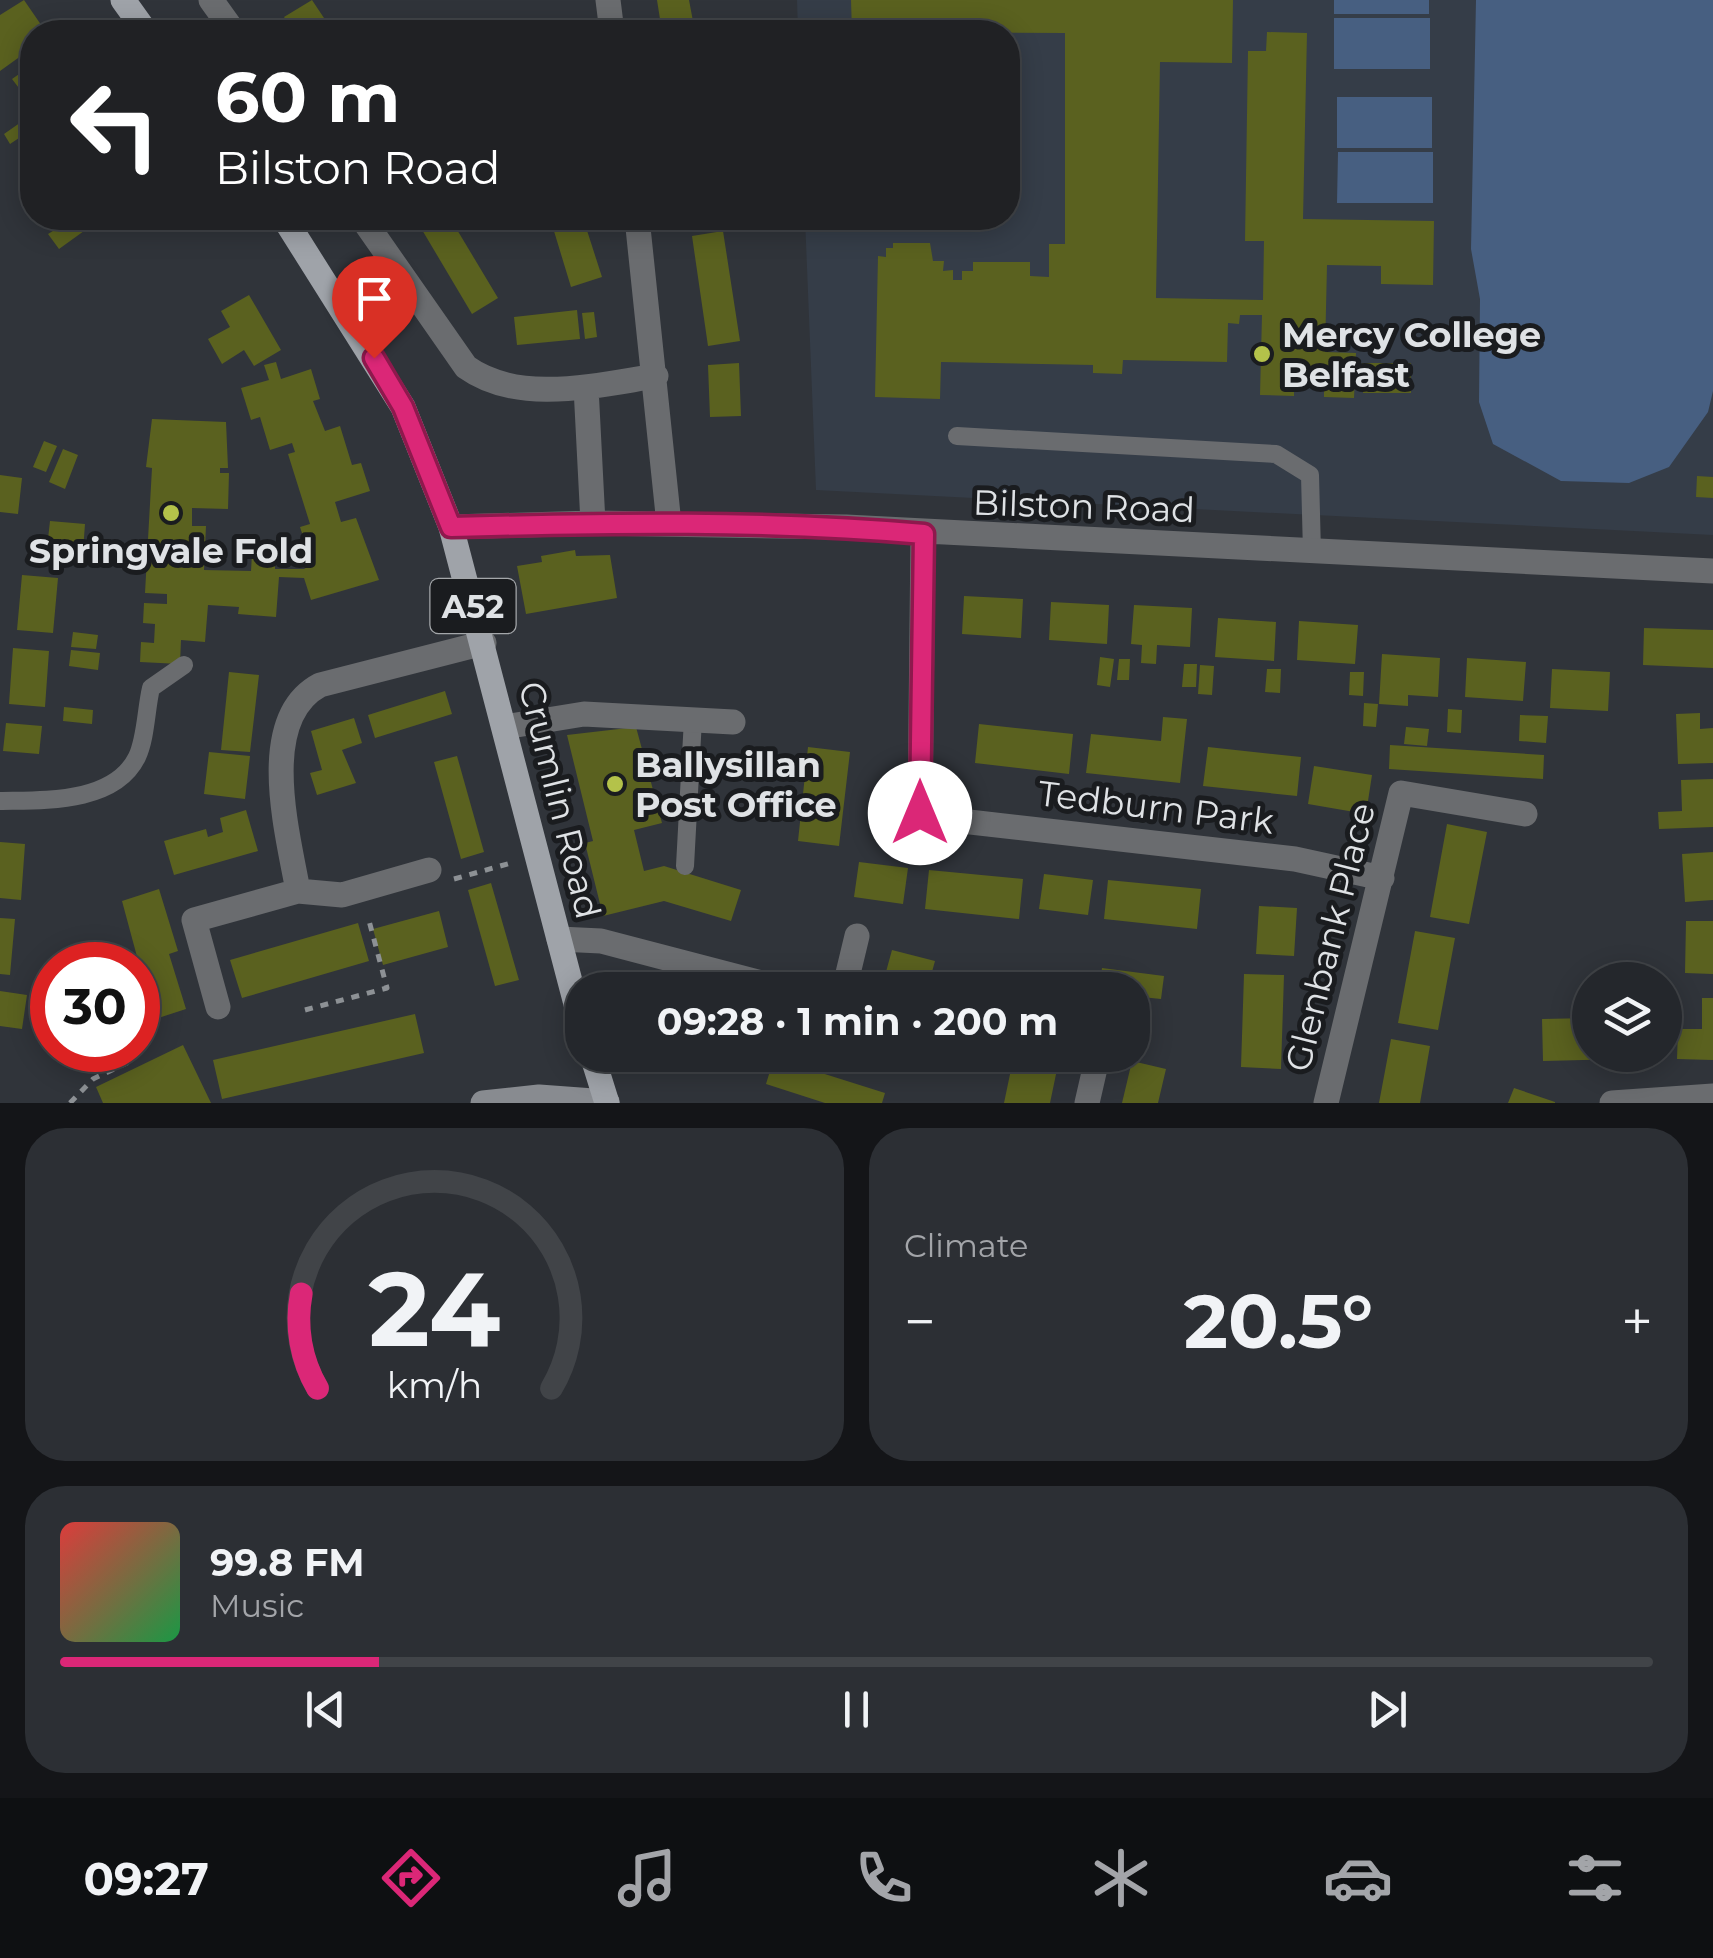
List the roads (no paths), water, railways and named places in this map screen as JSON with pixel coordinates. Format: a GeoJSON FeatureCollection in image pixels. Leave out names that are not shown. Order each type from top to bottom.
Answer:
{"type":"FeatureCollection","features":[{"type":"Feature","properties":{"kind":"main road","name":"Crumlin Road"},"geometry":{"type":"LineString","coordinates":[[292,230],[403,407],[451,527],[568,972]]}},
{"type":"Feature","properties":{"kind":"main road"},"geometry":{"type":"LineString","coordinates":[[598,1072],[608,1103]]}},
{"type":"Feature","properties":{"kind":"street"},"geometry":{"type":"LineString","coordinates":[[370,230],[466,367],[481,378],[566,390],[656,376]]}},
{"type":"Feature","properties":{"kind":"street"},"geometry":{"type":"LineString","coordinates":[[638,230],[669,524]]}},
{"type":"Feature","properties":{"kind":"street"},"geometry":{"type":"LineString","coordinates":[[586,387],[592,523]]}},
{"type":"Feature","properties":{"kind":"street","name":"Bilston Road"},"geometry":{"type":"LineString","coordinates":[[451,527],[592,523],[846,528],[1713,571]]}},
{"type":"Feature","properties":{"kind":"street"},"geometry":{"type":"LineString","coordinates":[[920,813],[924,534]]}},
{"type":"Feature","properties":{"kind":"street"},"geometry":{"type":"LineString","coordinates":[[298,891],[280,785],[288,718],[302,694],[320,685],[484,642]]}},
{"type":"Feature","properties":{"kind":"street"},"geometry":{"type":"LineString","coordinates":[[504,726],[584,714],[733,722]]}},
{"type":"Feature","properties":{"kind":"street","name":"Glenbank Place"},"geometry":{"type":"LineString","coordinates":[[1326,1103],[1401,793],[1525,814]]}},
{"type":"Feature","properties":{"kind":"street","name":"Tedburn Park"},"geometry":{"type":"LineString","coordinates":[[882,812],[920,813],[1294,860],[1382,878]]}},
{"type":"Feature","properties":{"kind":"street"},"geometry":{"type":"LineString","coordinates":[[218,1007],[194,920],[298,891],[342,895],[429,870]]}},
{"type":"Feature","properties":{"kind":"street"},"geometry":{"type":"LineString","coordinates":[[848,972],[857,936]]}},
{"type":"Feature","properties":{"kind":"street"},"geometry":{"type":"LineString","coordinates":[[559,939],[601,941],[719,972]]}},
{"type":"Feature","properties":{"kind":"street"},"geometry":{"type":"LineString","coordinates":[[1087,1103],[1094,1072]]}},
{"type":"Feature","properties":{"kind":"street"},"geometry":{"type":"LineString","coordinates":[[1612,1103],[1713,1096]]}},
{"type":"Feature","properties":{"kind":"street"},"geometry":{"type":"LineString","coordinates":[[483,1103],[539,1097],[608,1103]]}},
{"type":"Feature","properties":{"kind":"lane"},"geometry":{"type":"LineString","coordinates":[[957,436],[1276,454],[1310,475],[1312,552]]}},
{"type":"Feature","properties":{"kind":"lane"},"geometry":{"type":"LineString","coordinates":[[0,801],[67,799],[119,776],[137,758],[150,688],[184,665]]}},
{"type":"Feature","properties":{"kind":"lane"},"geometry":{"type":"LineString","coordinates":[[686,866],[693,719]]}},
{"type":"Feature","properties":{"kind":"place","name":"Mercy College Belfast"},"geometry":{"type":"Point","coordinates":[1262,354]}},
{"type":"Feature","properties":{"kind":"place","name":"Springvale Fold"},"geometry":{"type":"Point","coordinates":[171,513]}},
{"type":"Feature","properties":{"kind":"place","name":"Ballysillan Post Office"},"geometry":{"type":"Point","coordinates":[615,784]}}]}
